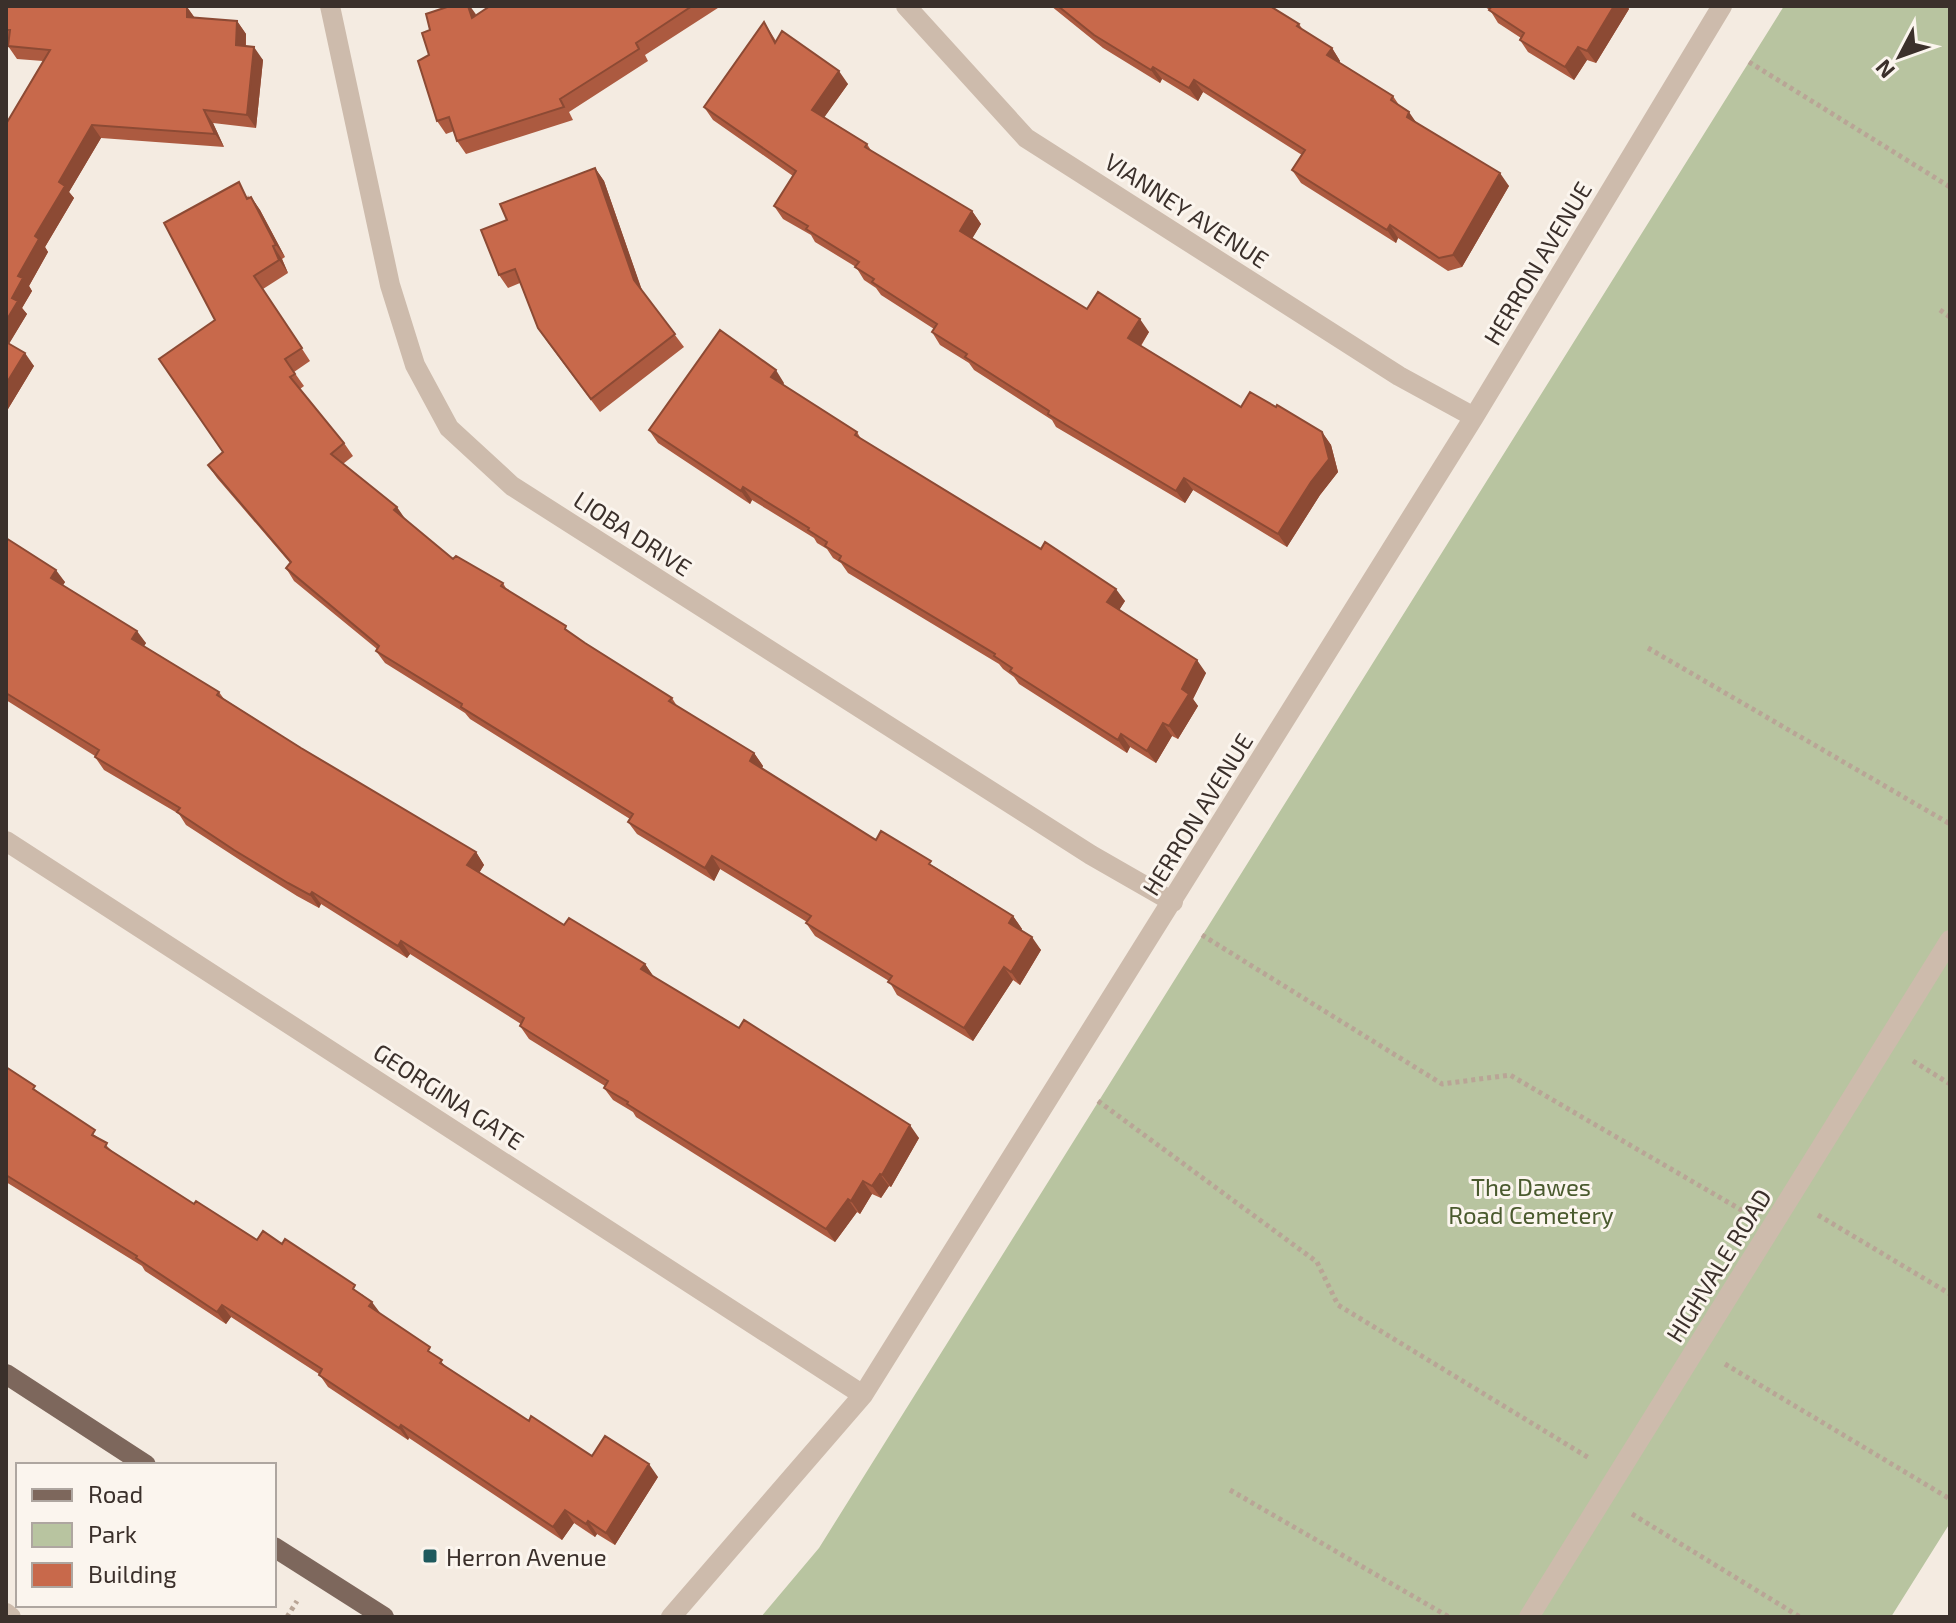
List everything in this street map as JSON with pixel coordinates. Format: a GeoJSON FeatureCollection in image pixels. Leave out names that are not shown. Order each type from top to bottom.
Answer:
{"type":"FeatureCollection","features":[{"type":"Feature","properties":{"kind":"main road"},"geometry":{"type":"LineString","coordinates":[[6,1374],[143,1463]]}},
{"type":"Feature","properties":{"kind":"main road"},"geometry":{"type":"LineString","coordinates":[[276,1548],[384,1617]]}},
{"type":"Feature","properties":{"kind":"street","name":"LIOBA DRIVE"},"geometry":{"type":"LineString","coordinates":[[330,6],[390,285],[415,365],[449,428],[512,486],[1091,855],[1173,902]]}},
{"type":"Feature","properties":{"kind":"street","name":"VIANNEY AVENUE"},"geometry":{"type":"LineString","coordinates":[[906,6],[1026,138],[1399,376],[1474,417]]}},
{"type":"Feature","properties":{"kind":"street","name":"HERRON AVENUE"},"geometry":{"type":"LineString","coordinates":[[671,1617],[863,1395],[1474,417],[1722,6]]}},
{"type":"Feature","properties":{"kind":"street","name":"GEORGINA GATE"},"geometry":{"type":"LineString","coordinates":[[6,841],[863,1395]]}},
{"type":"Feature","properties":{"kind":"street","name":"HIGHVALE ROAD"},"geometry":{"type":"LineString","coordinates":[[1529,1617],[1950,940]]}},
{"type":"Feature","properties":{"kind":"street"},"geometry":{"type":"LineString","coordinates":[[6,1613],[11,1617]]}},
{"type":"Feature","properties":{"kind":"path"},"geometry":{"type":"LineString","coordinates":[[1749,62],[1950,187]]}},
{"type":"Feature","properties":{"kind":"path"},"geometry":{"type":"LineString","coordinates":[[1940,310],[1950,317]]}},
{"type":"Feature","properties":{"kind":"path"},"geometry":{"type":"LineString","coordinates":[[1648,648],[1950,824]]}},
{"type":"Feature","properties":{"kind":"path"},"geometry":{"type":"LineString","coordinates":[[1202,935],[1442,1084],[1510,1075],[1771,1228]]}},
{"type":"Feature","properties":{"kind":"path"},"geometry":{"type":"LineString","coordinates":[[1885,1044],[1950,1084]]}},
{"type":"Feature","properties":{"kind":"path"},"geometry":{"type":"LineString","coordinates":[[1098,1101],[1317,1262],[1338,1305],[1617,1475]]}},
{"type":"Feature","properties":{"kind":"path"},"geometry":{"type":"LineString","coordinates":[[1790,1198],[1950,1294]]}},
{"type":"Feature","properties":{"kind":"path"},"geometry":{"type":"LineString","coordinates":[[1697,1348],[1950,1499]]}},
{"type":"Feature","properties":{"kind":"path"},"geometry":{"type":"LineString","coordinates":[[1230,1490],[1449,1617]]}},
{"type":"Feature","properties":{"kind":"path"},"geometry":{"type":"LineString","coordinates":[[1604,1497],[1800,1617]]}},
{"type":"Feature","properties":{"kind":"green space","name":"The Dawes Road Cemetery"},"geometry":{"type":"Polygon","coordinates":[[[1784,6],[1950,6],[1950,1523],[1891,1617],[761,1617],[819,1548],[1784,6]]]}},
{"type":"Feature","properties":{"kind":"building"},"geometry":{"type":"Polygon","coordinates":[[[6,6],[187,7],[187,17],[237,21],[236,45],[254,47],[247,115],[204,110],[215,134],[92,125],[59,182],[65,186],[35,236],[39,239],[18,276],[23,278],[12,298],[18,301],[6,321],[6,124],[50,50],[8,46],[10,30],[6,30],[6,6]]]}},
{"type":"Feature","properties":{"kind":"building"},"geometry":{"type":"Polygon","coordinates":[[[450,6],[468,6],[472,18],[490,6],[692,6],[636,43],[639,49],[560,99],[564,107],[457,141],[449,117],[437,121],[418,61],[429,55],[422,33],[430,30],[426,14],[450,6]]]}},
{"type":"Feature","properties":{"kind":"building"},"geometry":{"type":"Polygon","coordinates":[[[1058,6],[1270,6],[1332,48],[1327,55],[1393,96],[1391,100],[1409,112],[1407,117],[1500,173],[1453,255],[1439,258],[1390,225],[1387,230],[1292,170],[1305,150],[1194,80],[1189,88],[1153,67],[1151,70],[1094,35],[1058,6]]]}},
{"type":"Feature","properties":{"kind":"building"},"geometry":{"type":"Polygon","coordinates":[[[1492,6],[1614,6],[1587,51],[1578,47],[1565,67],[1520,40],[1524,33],[1489,10],[1492,6]]]}},
{"type":"Feature","properties":{"kind":"building"},"geometry":{"type":"Polygon","coordinates":[[[764,22],[775,43],[782,31],[839,71],[812,110],[867,144],[865,147],[972,211],[960,231],[1087,309],[1098,292],[1140,319],[1128,338],[1241,407],[1250,392],[1322,432],[1329,459],[1278,534],[1184,478],[1176,491],[1048,414],[1049,411],[932,332],[937,324],[872,282],[874,279],[855,267],[859,262],[774,206],[796,171],[704,107],[764,22]]]}},
{"type":"Feature","properties":{"kind":"building"},"geometry":{"type":"Polygon","coordinates":[[[595,168],[634,280],[675,334],[591,399],[538,328],[515,269],[499,275],[481,230],[507,220],[500,204],[595,168]]]}},
{"type":"Feature","properties":{"kind":"building"},"geometry":{"type":"Polygon","coordinates":[[[239,182],[247,199],[251,197],[276,245],[273,246],[279,260],[254,276],[302,348],[285,359],[295,374],[290,377],[344,443],[331,454],[397,507],[394,510],[453,559],[456,556],[503,583],[501,586],[672,698],[669,701],[754,753],[750,761],[876,840],[881,831],[931,861],[929,864],[1013,916],[1009,923],[1032,937],[1011,972],[1004,967],[964,1028],[888,982],[892,976],[806,923],[811,916],[712,856],[705,868],[628,822],[633,814],[376,651],[379,646],[286,568],[291,562],[208,465],[223,452],[159,359],[215,320],[164,223],[239,182]]]}},
{"type":"Feature","properties":{"kind":"building"},"geometry":{"type":"Polygon","coordinates":[[[720,330],[776,370],[771,377],[857,432],[855,435],[1041,549],[1045,542],[1116,589],[1107,602],[1197,660],[1182,689],[1189,694],[1169,726],[1163,723],[1147,751],[1121,734],[1118,740],[1010,671],[1012,668],[995,654],[839,560],[841,556],[825,546],[827,542],[809,528],[743,487],[741,491],[649,430],[720,330]]]}},
{"type":"Feature","properties":{"kind":"building"},"geometry":{"type":"Polygon","coordinates":[[[6,342],[25,353],[6,384],[6,342]]]}},
{"type":"Feature","properties":{"kind":"building"},"geometry":{"type":"Polygon","coordinates":[[[6,538],[56,570],[51,578],[137,631],[132,639],[219,692],[217,695],[301,748],[476,852],[467,865],[564,925],[569,918],[645,964],[641,969],[739,1028],[744,1020],[910,1125],[882,1175],[872,1186],[863,1181],[851,1201],[848,1199],[826,1229],[604,1088],[608,1081],[520,1026],[524,1018],[401,941],[398,946],[312,892],[310,895],[234,850],[177,812],[180,808],[95,757],[99,750],[6,693],[6,538]]]}},
{"type":"Feature","properties":{"kind":"building"},"geometry":{"type":"Polygon","coordinates":[[[6,1067],[95,1130],[92,1135],[107,1143],[105,1147],[194,1204],[196,1201],[257,1240],[263,1231],[282,1244],[285,1239],[355,1285],[353,1289],[372,1302],[369,1306],[430,1347],[428,1351],[442,1360],[440,1363],[529,1421],[531,1416],[592,1456],[605,1436],[649,1464],[606,1533],[565,1510],[553,1527],[401,1425],[399,1428],[319,1375],[322,1369],[222,1305],[217,1312],[137,1256],[6,1175],[6,1067]]]}},
{"type":"Feature","properties":{"kind":"place","name":"Herron Avenue"},"geometry":{"type":"Point","coordinates":[430,1556]}}]}
